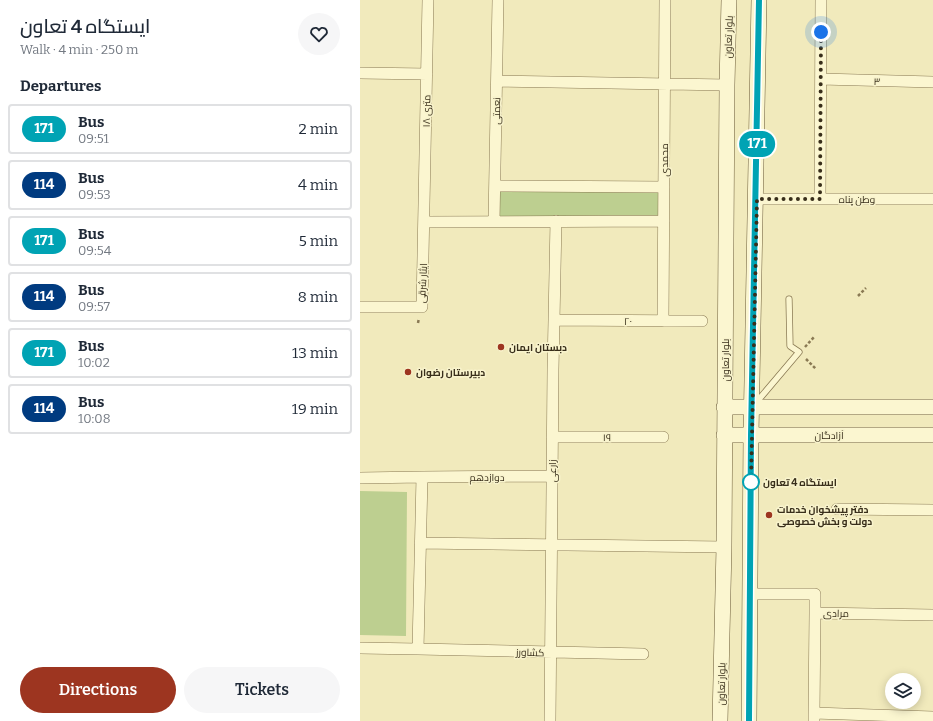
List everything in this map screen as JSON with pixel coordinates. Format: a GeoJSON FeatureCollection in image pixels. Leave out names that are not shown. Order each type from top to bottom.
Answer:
{"type":"FeatureCollection","features":[{"type":"Feature","properties":{"kind":"main road","name":"بلوار تعاون"},"geometry":{"type":"LineString","coordinates":[[720,721],[724,547],[724,407],[729,0]]}},
{"type":"Feature","properties":{"kind":"main road"},"geometry":{"type":"LineString","coordinates":[[749,721],[751,435],[757,199],[759,0]]}},
{"type":"Feature","properties":{"kind":"main road"},"geometry":{"type":"LineString","coordinates":[[724,407],[933,407]]}},
{"type":"Feature","properties":{"kind":"main road","name":"آزادگان"},"geometry":{"type":"LineString","coordinates":[[724,435],[933,435]]}},
{"type":"Feature","properties":{"kind":"street","name":"۱۸ متری"},"geometry":{"type":"LineString","coordinates":[[424,222],[428,0]]}},
{"type":"Feature","properties":{"kind":"street","name":"نعمتی"},"geometry":{"type":"LineString","coordinates":[[494,221],[498,0]]}},
{"type":"Feature","properties":{"kind":"street","name":"محمدی"},"geometry":{"type":"LineString","coordinates":[[663,321],[665,0]]}},
{"type":"Feature","properties":{"kind":"street"},"geometry":{"type":"LineString","coordinates":[[820,199],[821,0]]}},
{"type":"Feature","properties":{"kind":"street"},"geometry":{"type":"LineString","coordinates":[[360,73],[427,74]]}},
{"type":"Feature","properties":{"kind":"street","name":"۳"},"geometry":{"type":"LineString","coordinates":[[821,79],[933,82]]}},
{"type":"Feature","properties":{"kind":"street"},"geometry":{"type":"LineString","coordinates":[[497,81],[727,85]]}},
{"type":"Feature","properties":{"kind":"street"},"geometry":{"type":"LineString","coordinates":[[495,186],[664,187]]}},
{"type":"Feature","properties":{"kind":"street","name":"وطن پناه"},"geometry":{"type":"LineString","coordinates":[[757,199],[933,199]]}},
{"type":"Feature","properties":{"kind":"street","name":"زارعی"},"geometry":{"type":"LineString","coordinates":[[550,721],[552,437],[556,221]]}},
{"type":"Feature","properties":{"kind":"street"},"geometry":{"type":"LineString","coordinates":[[424,222],[664,221]]}},
{"type":"Feature","properties":{"kind":"street","name":"ایثار شرقی"},"geometry":{"type":"LineString","coordinates":[[360,307],[422,307],[424,222]]}},
{"type":"Feature","properties":{"kind":"street","name":"۲۰"},"geometry":{"type":"LineString","coordinates":[[554,320],[702,321]]}},
{"type":"Feature","properties":{"kind":"street","name":"۱۹"},"geometry":{"type":"LineString","coordinates":[[552,437],[663,437]]}},
{"type":"Feature","properties":{"kind":"street","name":"دوازدهم"},"geometry":{"type":"LineString","coordinates":[[360,478],[552,476]]}},
{"type":"Feature","properties":{"kind":"street"},"geometry":{"type":"LineString","coordinates":[[418,649],[422,477]]}},
{"type":"Feature","properties":{"kind":"street"},"geometry":{"type":"LineString","coordinates":[[837,509],[933,510]]}},
{"type":"Feature","properties":{"kind":"street"},"geometry":{"type":"LineString","coordinates":[[420,543],[724,547]]}},
{"type":"Feature","properties":{"kind":"street"},"geometry":{"type":"LineString","coordinates":[[750,594],[815,594],[815,613]]}},
{"type":"Feature","properties":{"kind":"street","name":"مرادی"},"geometry":{"type":"LineString","coordinates":[[814,717],[815,613],[933,615]]}},
{"type":"Feature","properties":{"kind":"street","name":"کشاورز"},"geometry":{"type":"LineString","coordinates":[[360,648],[642,654]]}},
{"type":"Feature","properties":{"kind":"street"},"geometry":{"type":"LineString","coordinates":[[814,717],[933,717]]}},
{"type":"Feature","properties":{"kind":"lane"},"geometry":{"type":"LineString","coordinates":[[752,407],[799,352],[790,346],[789,299]]}},
{"type":"Feature","properties":{"kind":"path"},"geometry":{"type":"LineString","coordinates":[[858,296],[866,288]]}},
{"type":"Feature","properties":{"kind":"green space"},"geometry":{"type":"Polygon","coordinates":[[[497,188],[659,189],[659,219],[497,218],[497,188]]]}},
{"type":"Feature","properties":{"kind":"green space"},"geometry":{"type":"Polygon","coordinates":[[[360,491],[407,492],[406,636],[360,635],[360,491]]]}},
{"type":"Feature","properties":{"kind":"bus line","name":"171"},"geometry":{"type":"LineString","coordinates":[[749,721],[751,435],[757,199],[759,0]]}},
{"type":"Feature","properties":{"kind":"place","name":"دبستان ایمان"},"geometry":{"type":"Point","coordinates":[501,347]}},
{"type":"Feature","properties":{"kind":"place","name":"دبیرستان رضوان"},"geometry":{"type":"Point","coordinates":[408,372]}},
{"type":"Feature","properties":{"kind":"place","name":"ایستگاه 4 تعاون"},"geometry":{"type":"Point","coordinates":[751,482]}},
{"type":"Feature","properties":{"kind":"place","name":"دفتر پیشخوان خدمات دولت و بخش خصوصی"},"geometry":{"type":"Point","coordinates":[769,515]}},
{"type":"Feature","properties":{"kind":"route"},"geometry":{"type":"LineString","coordinates":[[751,482],[757,199],[820,199],[821,32]]}}]}
